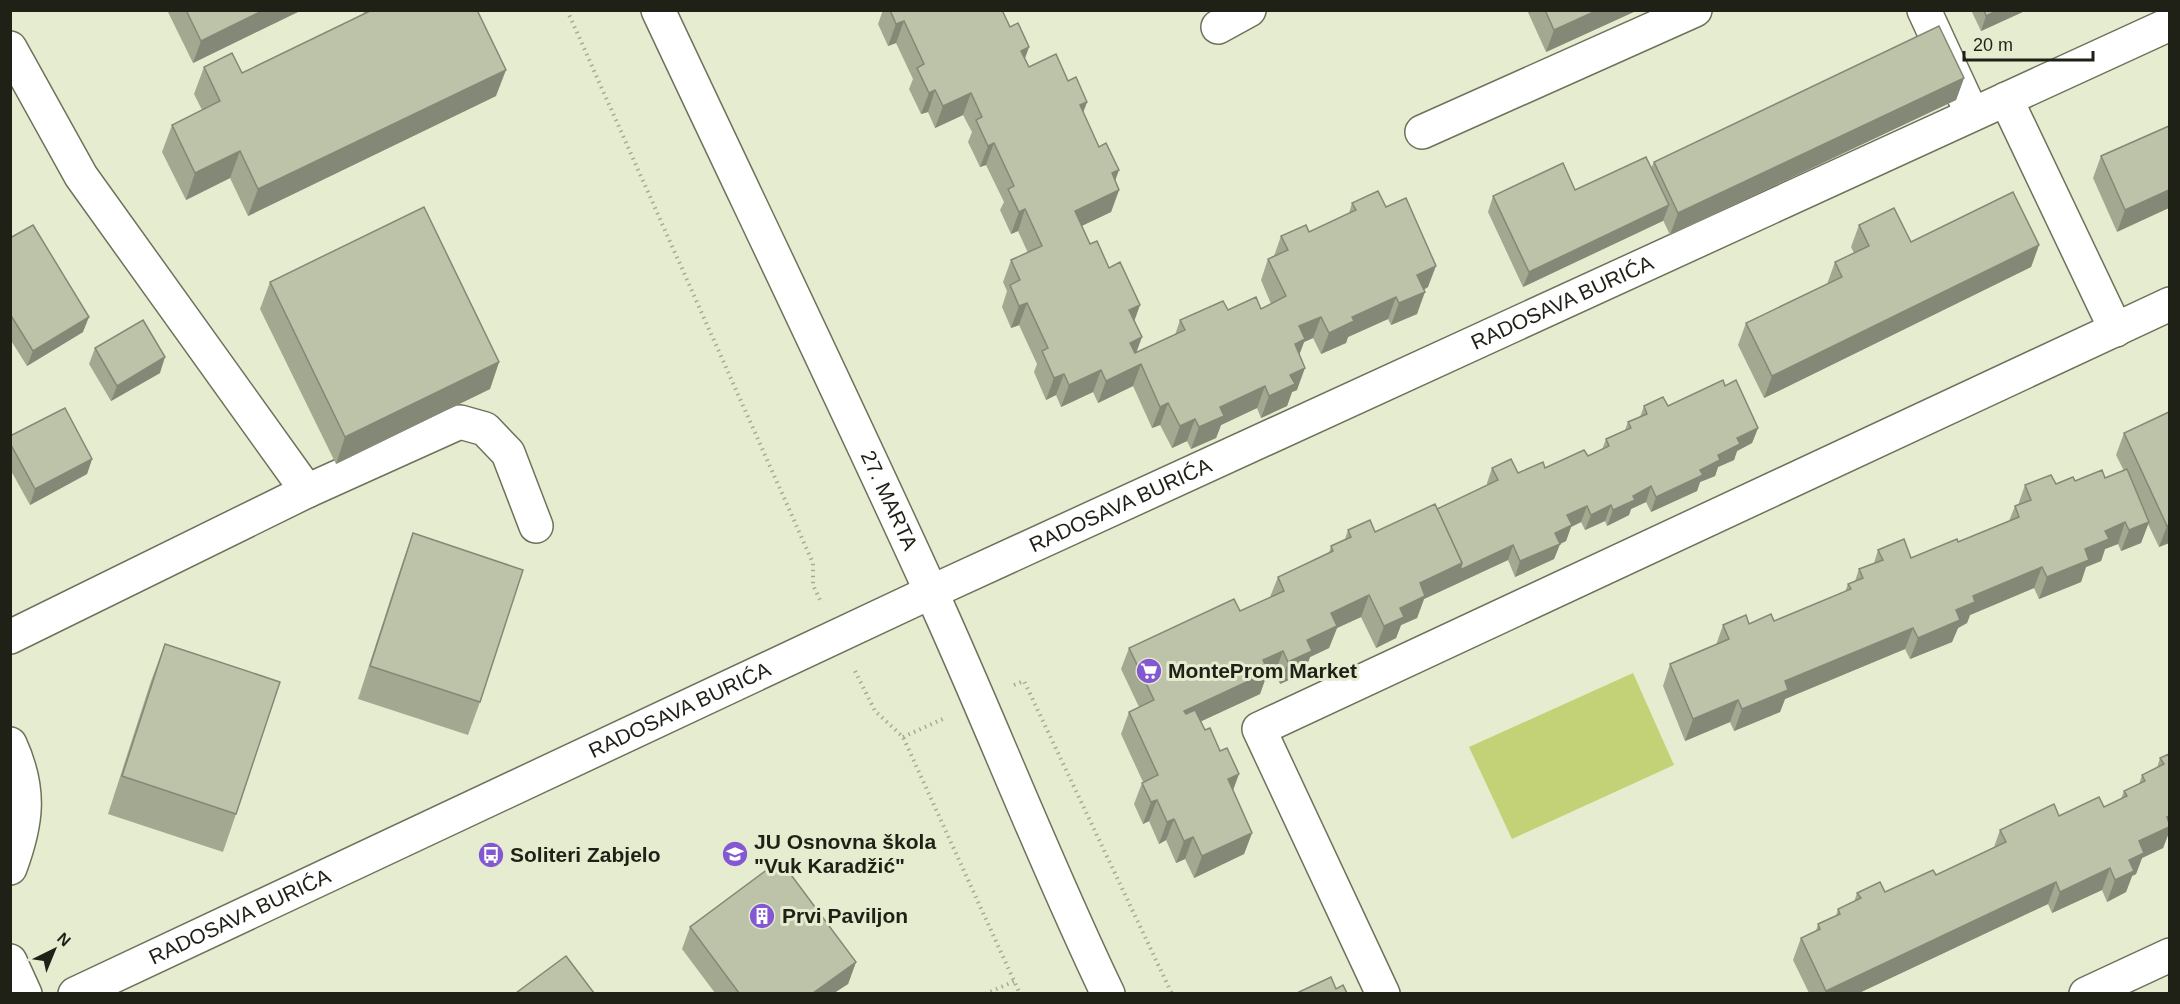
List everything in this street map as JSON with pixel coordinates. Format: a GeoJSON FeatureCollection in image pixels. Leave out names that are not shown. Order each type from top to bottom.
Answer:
{"type":"FeatureCollection","features":[{"type":"Feature","properties":{"kind":"street","name":"27. MARTA"},"geometry":{"type":"LineString","coordinates":[[658,10],[931,592],[984,710],[1047,861],[1108,993]]}},
{"type":"Feature","properties":{"kind":"street"},"geometry":{"type":"LineString","coordinates":[[1218,27],[1249,10]]}},
{"type":"Feature","properties":{"kind":"street"},"geometry":{"type":"LineString","coordinates":[[1422,132],[1695,10]]}},
{"type":"Feature","properties":{"kind":"street"},"geometry":{"type":"LineString","coordinates":[[1924,10],[1972,114]]}},
{"type":"Feature","properties":{"kind":"street","name":"RADOSAVA BURIĆA"},"geometry":{"type":"LineString","coordinates":[[75,993],[931,592],[2169,24]]}},
{"type":"Feature","properties":{"kind":"street"},"geometry":{"type":"LineString","coordinates":[[10,48],[81,176],[307,491]]}},
{"type":"Feature","properties":{"kind":"street"},"geometry":{"type":"LineString","coordinates":[[2006,99],[2116,330]]}},
{"type":"Feature","properties":{"kind":"street"},"geometry":{"type":"LineString","coordinates":[[1383,993],[1259,729],[2169,304]]}},
{"type":"Feature","properties":{"kind":"street"},"geometry":{"type":"LineString","coordinates":[[10,637],[307,491],[459,422],[485,429],[508,453],[536,526]]}},
{"type":"Feature","properties":{"kind":"street"},"geometry":{"type":"LineString","coordinates":[[10,744],[20,764],[26,800],[22,835],[10,868]]}},
{"type":"Feature","properties":{"kind":"street"},"geometry":{"type":"LineString","coordinates":[[2086,993],[2169,955]]}},
{"type":"Feature","properties":{"kind":"street"},"geometry":{"type":"LineString","coordinates":[[10,961],[26,993]]}},
{"type":"Feature","properties":{"kind":"path"},"geometry":{"type":"LineString","coordinates":[[567,10],[813,563]]}},
{"type":"Feature","properties":{"kind":"path"},"geometry":{"type":"LineString","coordinates":[[1024,681],[1172,993]]}},
{"type":"Feature","properties":{"kind":"path"},"geometry":{"type":"LineString","coordinates":[[903,737],[1020,993]]}},
{"type":"Feature","properties":{"kind":"path"},"geometry":{"type":"LineString","coordinates":[[985,993],[1015,981]]}},
{"type":"Feature","properties":{"kind":"green space"},"geometry":{"type":"Polygon","coordinates":[[[1633,673],[1674,765],[1512,839],[1469,747],[1633,673]]]}},
{"type":"Feature","properties":{"kind":"building"},"geometry":{"type":"Polygon","coordinates":[[[186,10],[264,10],[201,41],[186,10]]]}},
{"type":"Feature","properties":{"kind":"building"},"geometry":{"type":"Polygon","coordinates":[[[372,10],[477,10],[506,70],[258,189],[240,151],[195,173],[172,125],[220,101],[204,67],[232,53],[242,73],[372,10]]]}},
{"type":"Feature","properties":{"kind":"building"},"geometry":{"type":"Polygon","coordinates":[[[890,10],[1002,10],[1010,27],[1018,23],[1029,47],[1021,51],[1029,67],[1056,54],[1068,81],[1076,77],[1087,102],[1080,105],[1099,147],[1106,143],[1119,170],[1112,173],[1119,190],[1075,211],[1090,244],[1097,241],[1109,268],[1120,262],[1140,305],[1129,310],[1142,337],[1130,343],[1135,353],[1185,330],[1180,320],[1223,301],[1228,310],[1256,297],[1261,309],[1286,296],[1268,259],[1288,250],[1281,236],[1306,225],[1309,232],[1356,210],[1352,203],[1378,191],[1386,207],[1406,198],[1436,266],[1417,275],[1425,292],[1399,303],[1396,297],[1352,317],[1354,321],[1329,333],[1321,317],[1299,326],[1305,339],[1295,344],[1305,368],[1290,375],[1295,384],[1269,396],[1265,386],[1220,407],[1224,416],[1199,427],[1195,419],[1180,426],[1168,403],[1160,407],[1141,364],[1106,381],[1101,370],[1069,385],[1064,374],[1054,378],[1042,351],[1048,348],[1027,303],[1019,306],[1010,285],[1020,280],[1011,260],[1042,246],[1025,209],[1019,212],[1008,189],[1014,186],[994,143],[988,146],[976,120],[982,117],[971,93],[943,106],[935,90],[929,93],[917,68],[924,64],[904,21],[896,24],[890,10]]]}},
{"type":"Feature","properties":{"kind":"building"},"geometry":{"type":"Polygon","coordinates":[[[1545,10],[1598,10],[1554,30],[1545,10]]]}},
{"type":"Feature","properties":{"kind":"building"},"geometry":{"type":"Polygon","coordinates":[[[1984,10],[1998,10],[1986,16],[1984,10]]]}},
{"type":"Feature","properties":{"kind":"building"},"geometry":{"type":"Polygon","coordinates":[[[1939,26],[1964,78],[1678,213],[1654,162],[1939,26]]]}},
{"type":"Feature","properties":{"kind":"building"},"geometry":{"type":"Polygon","coordinates":[[[2169,126],[2169,190],[2125,210],[2101,156],[2169,126]]]}},
{"type":"Feature","properties":{"kind":"building"},"geometry":{"type":"Polygon","coordinates":[[[1646,157],[1669,205],[1529,272],[1493,196],[1563,163],[1575,190],[1646,157]]]}},
{"type":"Feature","properties":{"kind":"building"},"geometry":{"type":"Polygon","coordinates":[[[2013,192],[2039,245],[1772,376],[1746,323],[1842,277],[1835,262],[1869,246],[1859,225],[1894,208],[1911,242],[2013,192]]]}},
{"type":"Feature","properties":{"kind":"building"},"geometry":{"type":"Polygon","coordinates":[[[424,207],[499,362],[345,437],[270,282],[424,207]]]}},
{"type":"Feature","properties":{"kind":"building"},"geometry":{"type":"Polygon","coordinates":[[[33,225],[89,317],[33,351],[10,314],[10,238],[33,225]]]}},
{"type":"Feature","properties":{"kind":"building"},"geometry":{"type":"Polygon","coordinates":[[[143,320],[165,357],[117,386],[95,348],[143,320]]]}},
{"type":"Feature","properties":{"kind":"building"},"geometry":{"type":"Polygon","coordinates":[[[1723,380],[1725,386],[1736,380],[1758,428],[1737,438],[1740,444],[1718,455],[1720,460],[1700,470],[1703,475],[1656,497],[1651,486],[1633,496],[1635,500],[1613,510],[1611,505],[1591,515],[1587,506],[1567,515],[1572,525],[1555,533],[1560,544],[1520,561],[1513,545],[1460,570],[1462,563],[1437,509],[1498,480],[1492,468],[1511,459],[1518,473],[1543,462],[1545,468],[1584,450],[1588,456],[1609,446],[1606,439],[1631,428],[1628,422],[1647,414],[1644,406],[1663,397],[1668,406],[1723,380]]]}},
{"type":"Feature","properties":{"kind":"building"},"geometry":{"type":"Polygon","coordinates":[[[65,408],[92,459],[35,489],[10,443],[10,436],[65,408]]]}},
{"type":"Feature","properties":{"kind":"building"},"geometry":{"type":"Polygon","coordinates":[[[2169,412],[2169,525],[2167,526],[2124,433],[2169,412]]]}},
{"type":"Feature","properties":{"kind":"building"},"geometry":{"type":"Polygon","coordinates":[[[2127,469],[2149,522],[2129,530],[2125,522],[2105,531],[2109,539],[2085,549],[2089,560],[2047,577],[2042,567],[1973,596],[1975,602],[1956,610],[1960,620],[1918,638],[1913,628],[1785,681],[1788,690],[1742,709],[1738,700],[1693,719],[1670,664],[1729,639],[1723,625],[1746,615],[1749,624],[1771,614],[1774,621],[1851,589],[1848,584],[1863,578],[1859,569],[1883,560],[1878,550],[1904,539],[1911,558],[2019,517],[2015,506],[2031,500],[2025,485],[2051,475],[2056,484],[2073,477],[2075,481],[2102,470],[2105,478],[2127,469]]]}},
{"type":"Feature","properties":{"kind":"building"},"geometry":{"type":"Polygon","coordinates":[[[1435,504],[1462,563],[1420,583],[1425,596],[1400,608],[1404,617],[1384,626],[1369,595],[1331,613],[1337,626],[1307,640],[1312,651],[1288,662],[1283,651],[1263,660],[1268,672],[1184,711],[1186,714],[1195,710],[1205,730],[1210,728],[1220,751],[1227,748],[1239,774],[1228,779],[1252,833],[1202,856],[1193,837],[1184,841],[1174,819],[1167,822],[1157,800],[1151,802],[1142,783],[1158,775],[1129,712],[1154,700],[1129,648],[1234,599],[1240,611],[1284,591],[1278,577],[1333,551],[1331,546],[1351,537],[1348,530],[1370,520],[1375,532],[1435,504]]]}},
{"type":"Feature","properties":{"kind":"building"},"geometry":{"type":"Polygon","coordinates":[[[413,533],[523,570],[480,702],[370,666],[413,533]]]}},
{"type":"Feature","properties":{"kind":"building"},"geometry":{"type":"Polygon","coordinates":[[[165,644],[280,682],[236,814],[122,776],[165,644]]]}},
{"type":"Feature","properties":{"kind":"building"},"geometry":{"type":"Polygon","coordinates":[[[2169,754],[2169,816],[2167,817],[2169,827],[2139,841],[2144,853],[2129,860],[2134,871],[2115,880],[2110,868],[2060,892],[2056,882],[1826,991],[1801,938],[1820,929],[1818,924],[1840,914],[1838,909],[1861,898],[1857,893],[1880,882],[1885,892],[1933,870],[1936,875],[2006,842],[2000,830],[2054,804],[2059,816],[2099,797],[2104,807],[2127,796],[2124,791],[2145,781],[2142,775],[2164,764],[2160,758],[2169,754]]]}},
{"type":"Feature","properties":{"kind":"building","name":"Prvi Paviljon"},"geometry":{"type":"Polygon","coordinates":[[[780,860],[856,962],[813,993],[739,993],[690,927],[780,860]]]}},
{"type":"Feature","properties":{"kind":"building"},"geometry":{"type":"Polygon","coordinates":[[[566,956],[594,993],[516,993],[566,956]]]}},
{"type":"Feature","properties":{"kind":"building"},"geometry":{"type":"Polygon","coordinates":[[[1331,977],[1336,989],[1343,985],[1347,993],[1297,993],[1331,977]]]}},
{"type":"Feature","properties":{"kind":"place","name":"MonteProm Market"},"geometry":{"type":"Point","coordinates":[1149,671]}},
{"type":"Feature","properties":{"kind":"place","name":"JU Osnovna škola \"Vuk Karadžić\""},"geometry":{"type":"Point","coordinates":[735,854]}},
{"type":"Feature","properties":{"kind":"place","name":"Soliteri Zabjelo"},"geometry":{"type":"Point","coordinates":[491,855]}},
{"type":"Feature","properties":{"kind":"place","name":"Prvi Paviljon"},"geometry":{"type":"Point","coordinates":[762,916]}}]}
